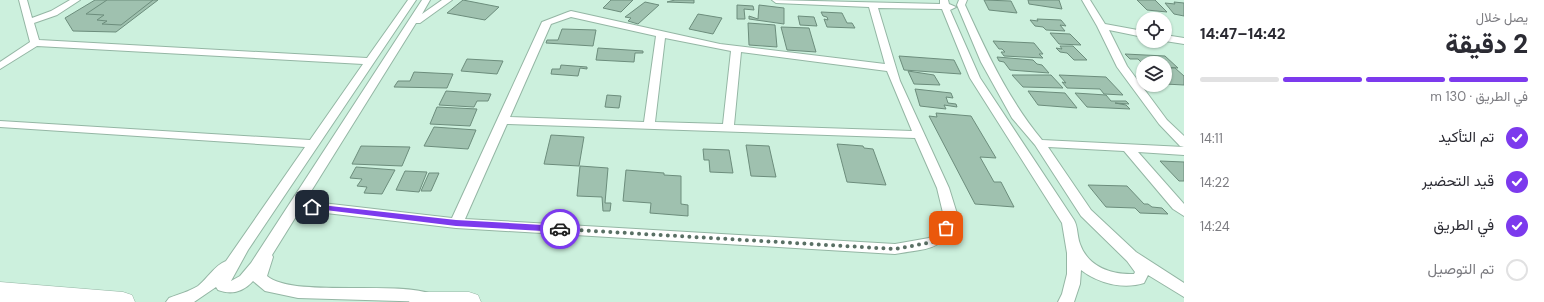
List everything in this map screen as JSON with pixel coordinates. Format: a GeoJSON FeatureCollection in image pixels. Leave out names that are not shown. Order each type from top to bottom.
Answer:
{"type":"FeatureCollection","features":[{"type":"Feature","properties":{"kind":"main road"},"geometry":{"type":"LineString","coordinates":[[0,292],[123,302]]}},
{"type":"Feature","properties":{"kind":"main road"},"geometry":{"type":"LineString","coordinates":[[0,299],[16,300],[33,295]]}},
{"type":"Feature","properties":{"kind":"main road"},"geometry":{"type":"LineString","coordinates":[[421,302],[469,302]]}},
{"type":"Feature","properties":{"kind":"street"},"geometry":{"type":"LineString","coordinates":[[23,0],[35,43]]}},
{"type":"Feature","properties":{"kind":"street"},"geometry":{"type":"LineString","coordinates":[[29,22],[54,13],[63,4],[76,0]]}},
{"type":"Feature","properties":{"kind":"street"},"geometry":{"type":"LineString","coordinates":[[412,0],[243,246],[224,277],[223,286],[234,287],[242,284],[270,246],[426,0]]}},
{"type":"Feature","properties":{"kind":"street"},"geometry":{"type":"LineString","coordinates":[[409,27],[448,0]]}},
{"type":"Feature","properties":{"kind":"street"},"geometry":{"type":"LineString","coordinates":[[776,0],[873,5],[944,2],[962,3],[986,62],[1018,118],[1039,142],[1086,213],[1131,256],[1142,271],[1138,279],[1127,281],[1107,277],[1087,266],[1074,247]]}},
{"type":"Feature","properties":{"kind":"street"},"geometry":{"type":"LineString","coordinates":[[1086,0],[1102,26],[1122,67],[1163,122],[1184,143]]}},
{"type":"Feature","properties":{"kind":"street"},"geometry":{"type":"LineString","coordinates":[[944,2],[975,78],[1069,223],[1074,247],[1072,292],[1066,302]]}},
{"type":"Feature","properties":{"kind":"street"},"geometry":{"type":"LineString","coordinates":[[297,205],[456,223],[895,249],[933,242],[946,228],[951,217],[943,188],[895,81],[873,5]]}},
{"type":"Feature","properties":{"kind":"street"},"geometry":{"type":"LineString","coordinates":[[456,223],[547,22],[571,14],[661,35],[736,49],[891,68]]}},
{"type":"Feature","properties":{"kind":"street"},"geometry":{"type":"LineString","coordinates":[[1102,26],[1136,33]]}},
{"type":"Feature","properties":{"kind":"street"},"geometry":{"type":"LineString","coordinates":[[649,125],[661,35]]}},
{"type":"Feature","properties":{"kind":"street"},"geometry":{"type":"LineString","coordinates":[[1172,39],[1184,41]]}},
{"type":"Feature","properties":{"kind":"street"},"geometry":{"type":"LineString","coordinates":[[0,66],[35,43],[369,61]]}},
{"type":"Feature","properties":{"kind":"street"},"geometry":{"type":"LineString","coordinates":[[728,128],[736,49]]}},
{"type":"Feature","properties":{"kind":"street"},"geometry":{"type":"LineString","coordinates":[[502,120],[919,135]]}},
{"type":"Feature","properties":{"kind":"street"},"geometry":{"type":"LineString","coordinates":[[0,124],[312,144]]}},
{"type":"Feature","properties":{"kind":"street"},"geometry":{"type":"LineString","coordinates":[[1039,142],[1184,151]]}},
{"type":"Feature","properties":{"kind":"street"},"geometry":{"type":"LineString","coordinates":[[1128,148],[1178,206],[1184,210]]}},
{"type":"Feature","properties":{"kind":"street"},"geometry":{"type":"LineString","coordinates":[[174,302],[197,295],[212,283],[243,246]]}},
{"type":"Feature","properties":{"kind":"street"},"geometry":{"type":"LineString","coordinates":[[270,246],[259,278],[270,288],[298,292],[397,294],[462,302]]}},
{"type":"Feature","properties":{"kind":"street"},"geometry":{"type":"LineString","coordinates":[[1131,256],[1184,291]]}},
{"type":"Feature","properties":{"kind":"building"},"geometry":{"type":"Polygon","coordinates":[[[95,0],[158,0],[116,32],[73,31],[65,18],[95,0]]]}},
{"type":"Feature","properties":{"kind":"building"},"geometry":{"type":"Polygon","coordinates":[[[107,0],[153,0],[121,25],[102,24],[107,21],[97,20],[104,15],[86,14],[107,0]]]}},
{"type":"Feature","properties":{"kind":"building"},"geometry":{"type":"Polygon","coordinates":[[[463,0],[499,7],[485,20],[447,13],[463,0]]]}},
{"type":"Feature","properties":{"kind":"building"},"geometry":{"type":"Polygon","coordinates":[[[611,0],[633,0],[621,12],[603,8],[611,0]]]}},
{"type":"Feature","properties":{"kind":"building"},"geometry":{"type":"Polygon","coordinates":[[[675,0],[694,0],[694,3],[667,2],[675,0]]]}},
{"type":"Feature","properties":{"kind":"building"},"geometry":{"type":"Polygon","coordinates":[[[984,0],[1011,1],[1017,13],[989,10],[984,0]]]}},
{"type":"Feature","properties":{"kind":"building"},"geometry":{"type":"Polygon","coordinates":[[[1028,0],[1059,0],[1062,9],[1029,4],[1028,0]]]}},
{"type":"Feature","properties":{"kind":"building"},"geometry":{"type":"Polygon","coordinates":[[[1137,0],[1155,0],[1167,12],[1147,10],[1137,0]]]}},
{"type":"Feature","properties":{"kind":"building"},"geometry":{"type":"Polygon","coordinates":[[[645,2],[659,5],[638,24],[628,21],[631,18],[625,17],[645,2]]]}},
{"type":"Feature","properties":{"kind":"building"},"geometry":{"type":"Polygon","coordinates":[[[1174,2],[1184,3],[1184,16],[1174,14],[1165,3],[1175,4],[1174,2]]]}},
{"type":"Feature","properties":{"kind":"building"},"geometry":{"type":"Polygon","coordinates":[[[737,5],[753,6],[754,10],[744,9],[745,19],[737,19],[737,5]]]}},
{"type":"Feature","properties":{"kind":"building"},"geometry":{"type":"Polygon","coordinates":[[[759,5],[784,8],[784,24],[749,19],[749,16],[758,19],[759,5]]]}},
{"type":"Feature","properties":{"kind":"building"},"geometry":{"type":"Polygon","coordinates":[[[821,12],[842,13],[847,23],[852,23],[855,28],[827,27],[824,19],[828,20],[827,17],[823,16],[821,12]]]}},
{"type":"Feature","properties":{"kind":"building"},"geometry":{"type":"Polygon","coordinates":[[[698,14],[722,18],[713,34],[689,29],[698,14]]]}},
{"type":"Feature","properties":{"kind":"building"},"geometry":{"type":"Polygon","coordinates":[[[798,16],[814,17],[817,26],[800,25],[798,16]]]}},
{"type":"Feature","properties":{"kind":"building"},"geometry":{"type":"Polygon","coordinates":[[[1037,19],[1061,20],[1066,26],[1060,25],[1065,31],[1046,30],[1043,27],[1035,26],[1030,20],[1038,21],[1037,19]]]}},
{"type":"Feature","properties":{"kind":"building"},"geometry":{"type":"Polygon","coordinates":[[[748,23],[775,25],[777,47],[749,45],[748,23]]]}},
{"type":"Feature","properties":{"kind":"building"},"geometry":{"type":"Polygon","coordinates":[[[781,27],[809,28],[816,52],[787,50],[781,27]]]}},
{"type":"Feature","properties":{"kind":"building"},"geometry":{"type":"Polygon","coordinates":[[[562,29],[596,30],[593,46],[546,43],[547,40],[558,40],[562,29]]]}},
{"type":"Feature","properties":{"kind":"building"},"geometry":{"type":"Polygon","coordinates":[[[1050,33],[1070,34],[1081,45],[1059,44],[1050,33]]]}},
{"type":"Feature","properties":{"kind":"building"},"geometry":{"type":"Polygon","coordinates":[[[993,41],[1034,43],[1043,54],[1039,54],[1043,58],[1004,56],[1001,52],[1005,52],[1002,49],[999,49],[993,41]]]}},
{"type":"Feature","properties":{"kind":"building"},"geometry":{"type":"Polygon","coordinates":[[[1060,46],[1073,46],[1087,60],[1074,60],[1067,53],[1060,52],[1056,48],[1062,49],[1060,46]]]}},
{"type":"Feature","properties":{"kind":"building"},"geometry":{"type":"Polygon","coordinates":[[[598,48],[643,51],[643,53],[635,53],[634,62],[596,60],[598,48]]]}},
{"type":"Feature","properties":{"kind":"building"},"geometry":{"type":"Polygon","coordinates":[[[1125,54],[1165,56],[1136,56],[1136,59],[1130,59],[1125,54]]]}},
{"type":"Feature","properties":{"kind":"building"},"geometry":{"type":"Polygon","coordinates":[[[899,56],[954,60],[961,74],[904,70],[899,56]]]}},
{"type":"Feature","properties":{"kind":"building"},"geometry":{"type":"Polygon","coordinates":[[[997,57],[1033,60],[1037,64],[1042,65],[1049,73],[1010,70],[1004,62],[999,61],[997,57]]]}},
{"type":"Feature","properties":{"kind":"building"},"geometry":{"type":"Polygon","coordinates":[[[467,59],[503,61],[497,74],[461,71],[467,59]]]}},
{"type":"Feature","properties":{"kind":"building"},"geometry":{"type":"Polygon","coordinates":[[[1172,62],[1178,68],[1172,68],[1172,62]]]}},
{"type":"Feature","properties":{"kind":"building"},"geometry":{"type":"Polygon","coordinates":[[[561,65],[587,67],[587,69],[580,68],[578,76],[551,74],[552,69],[560,69],[561,65]]]}},
{"type":"Feature","properties":{"kind":"building"},"geometry":{"type":"Polygon","coordinates":[[[1172,68],[1175,68],[1184,76],[1184,85],[1172,84],[1172,68]]]}},
{"type":"Feature","properties":{"kind":"building"},"geometry":{"type":"Polygon","coordinates":[[[908,71],[934,75],[940,85],[914,84],[908,71]]]}},
{"type":"Feature","properties":{"kind":"building"},"geometry":{"type":"Polygon","coordinates":[[[414,72],[453,74],[447,88],[394,87],[398,81],[410,81],[414,72]]]}},
{"type":"Feature","properties":{"kind":"building"},"geometry":{"type":"Polygon","coordinates":[[[1012,75],[1051,75],[1063,88],[1023,87],[1012,75]]]}},
{"type":"Feature","properties":{"kind":"building"},"geometry":{"type":"Polygon","coordinates":[[[1059,75],[1106,77],[1123,95],[1104,94],[1100,89],[1067,88],[1062,82],[1066,83],[1059,75]]]}},
{"type":"Feature","properties":{"kind":"building"},"geometry":{"type":"Polygon","coordinates":[[[915,89],[951,93],[953,98],[946,97],[948,103],[956,104],[957,107],[944,105],[946,109],[920,106],[915,89]]]}},
{"type":"Feature","properties":{"kind":"building"},"geometry":{"type":"Polygon","coordinates":[[[446,91],[491,94],[488,101],[477,101],[474,107],[439,105],[446,91]]]}},
{"type":"Feature","properties":{"kind":"building"},"geometry":{"type":"Polygon","coordinates":[[[1028,91],[1065,93],[1077,108],[1038,105],[1028,91]]]}},
{"type":"Feature","properties":{"kind":"building"},"geometry":{"type":"Polygon","coordinates":[[[1075,93],[1106,95],[1111,101],[1126,101],[1129,104],[1115,103],[1126,105],[1130,109],[1087,107],[1075,93]]]}},
{"type":"Feature","properties":{"kind":"building"},"geometry":{"type":"Polygon","coordinates":[[[607,95],[621,96],[619,108],[605,107],[607,95]]]}},
{"type":"Feature","properties":{"kind":"building"},"geometry":{"type":"Polygon","coordinates":[[[437,107],[477,109],[470,126],[430,124],[437,107]]]}},
{"type":"Feature","properties":{"kind":"building"},"geometry":{"type":"Polygon","coordinates":[[[936,113],[971,116],[996,158],[980,157],[994,182],[1001,182],[1014,207],[975,204],[929,116],[937,117],[936,113]]]}},
{"type":"Feature","properties":{"kind":"building"},"geometry":{"type":"Polygon","coordinates":[[[434,127],[476,130],[468,149],[424,146],[434,127]]]}},
{"type":"Feature","properties":{"kind":"building"},"geometry":{"type":"Polygon","coordinates":[[[551,135],[584,137],[579,166],[544,164],[551,135]]]}},
{"type":"Feature","properties":{"kind":"building"},"geometry":{"type":"Polygon","coordinates":[[[837,144],[863,146],[864,148],[873,149],[886,185],[847,182],[837,144]]]}},
{"type":"Feature","properties":{"kind":"building"},"geometry":{"type":"Polygon","coordinates":[[[746,145],[769,146],[776,177],[751,176],[746,145]]]}},
{"type":"Feature","properties":{"kind":"building"},"geometry":{"type":"Polygon","coordinates":[[[361,146],[410,147],[402,166],[352,164],[361,146]]]}},
{"type":"Feature","properties":{"kind":"building"},"geometry":{"type":"Polygon","coordinates":[[[703,149],[729,150],[733,173],[710,172],[709,160],[704,160],[703,149]]]}},
{"type":"Feature","properties":{"kind":"building"},"geometry":{"type":"Polygon","coordinates":[[[1160,161],[1184,162],[1184,181],[1179,181],[1160,161]]]}},
{"type":"Feature","properties":{"kind":"building"},"geometry":{"type":"Polygon","coordinates":[[[580,166],[608,168],[605,203],[611,203],[610,211],[603,211],[602,197],[577,196],[580,166]]]}},
{"type":"Feature","properties":{"kind":"building"},"geometry":{"type":"Polygon","coordinates":[[[356,167],[395,170],[382,194],[364,193],[367,187],[357,186],[362,179],[350,178],[356,167]]]}},
{"type":"Feature","properties":{"kind":"building"},"geometry":{"type":"Polygon","coordinates":[[[626,170],[681,176],[681,204],[688,205],[688,216],[650,213],[651,203],[623,201],[626,170]]]}},
{"type":"Feature","properties":{"kind":"building"},"geometry":{"type":"Polygon","coordinates":[[[405,171],[427,172],[419,192],[396,190],[405,171]]]}},
{"type":"Feature","properties":{"kind":"building"},"geometry":{"type":"Polygon","coordinates":[[[429,173],[439,173],[431,191],[421,191],[429,173]]]}},
{"type":"Feature","properties":{"kind":"building"},"geometry":{"type":"Polygon","coordinates":[[[1088,185],[1127,186],[1144,204],[1162,208],[1168,214],[1140,213],[1135,208],[1106,207],[1088,185]]]}},
{"type":"Feature","properties":{"kind":"way so far"},"geometry":{"type":"LineString","coordinates":[[560,229],[895,249],[933,242],[946,228]]}},
{"type":"Feature","properties":{"kind":"route"},"geometry":{"type":"LineString","coordinates":[[312,207],[456,223],[560,229]]}}]}
